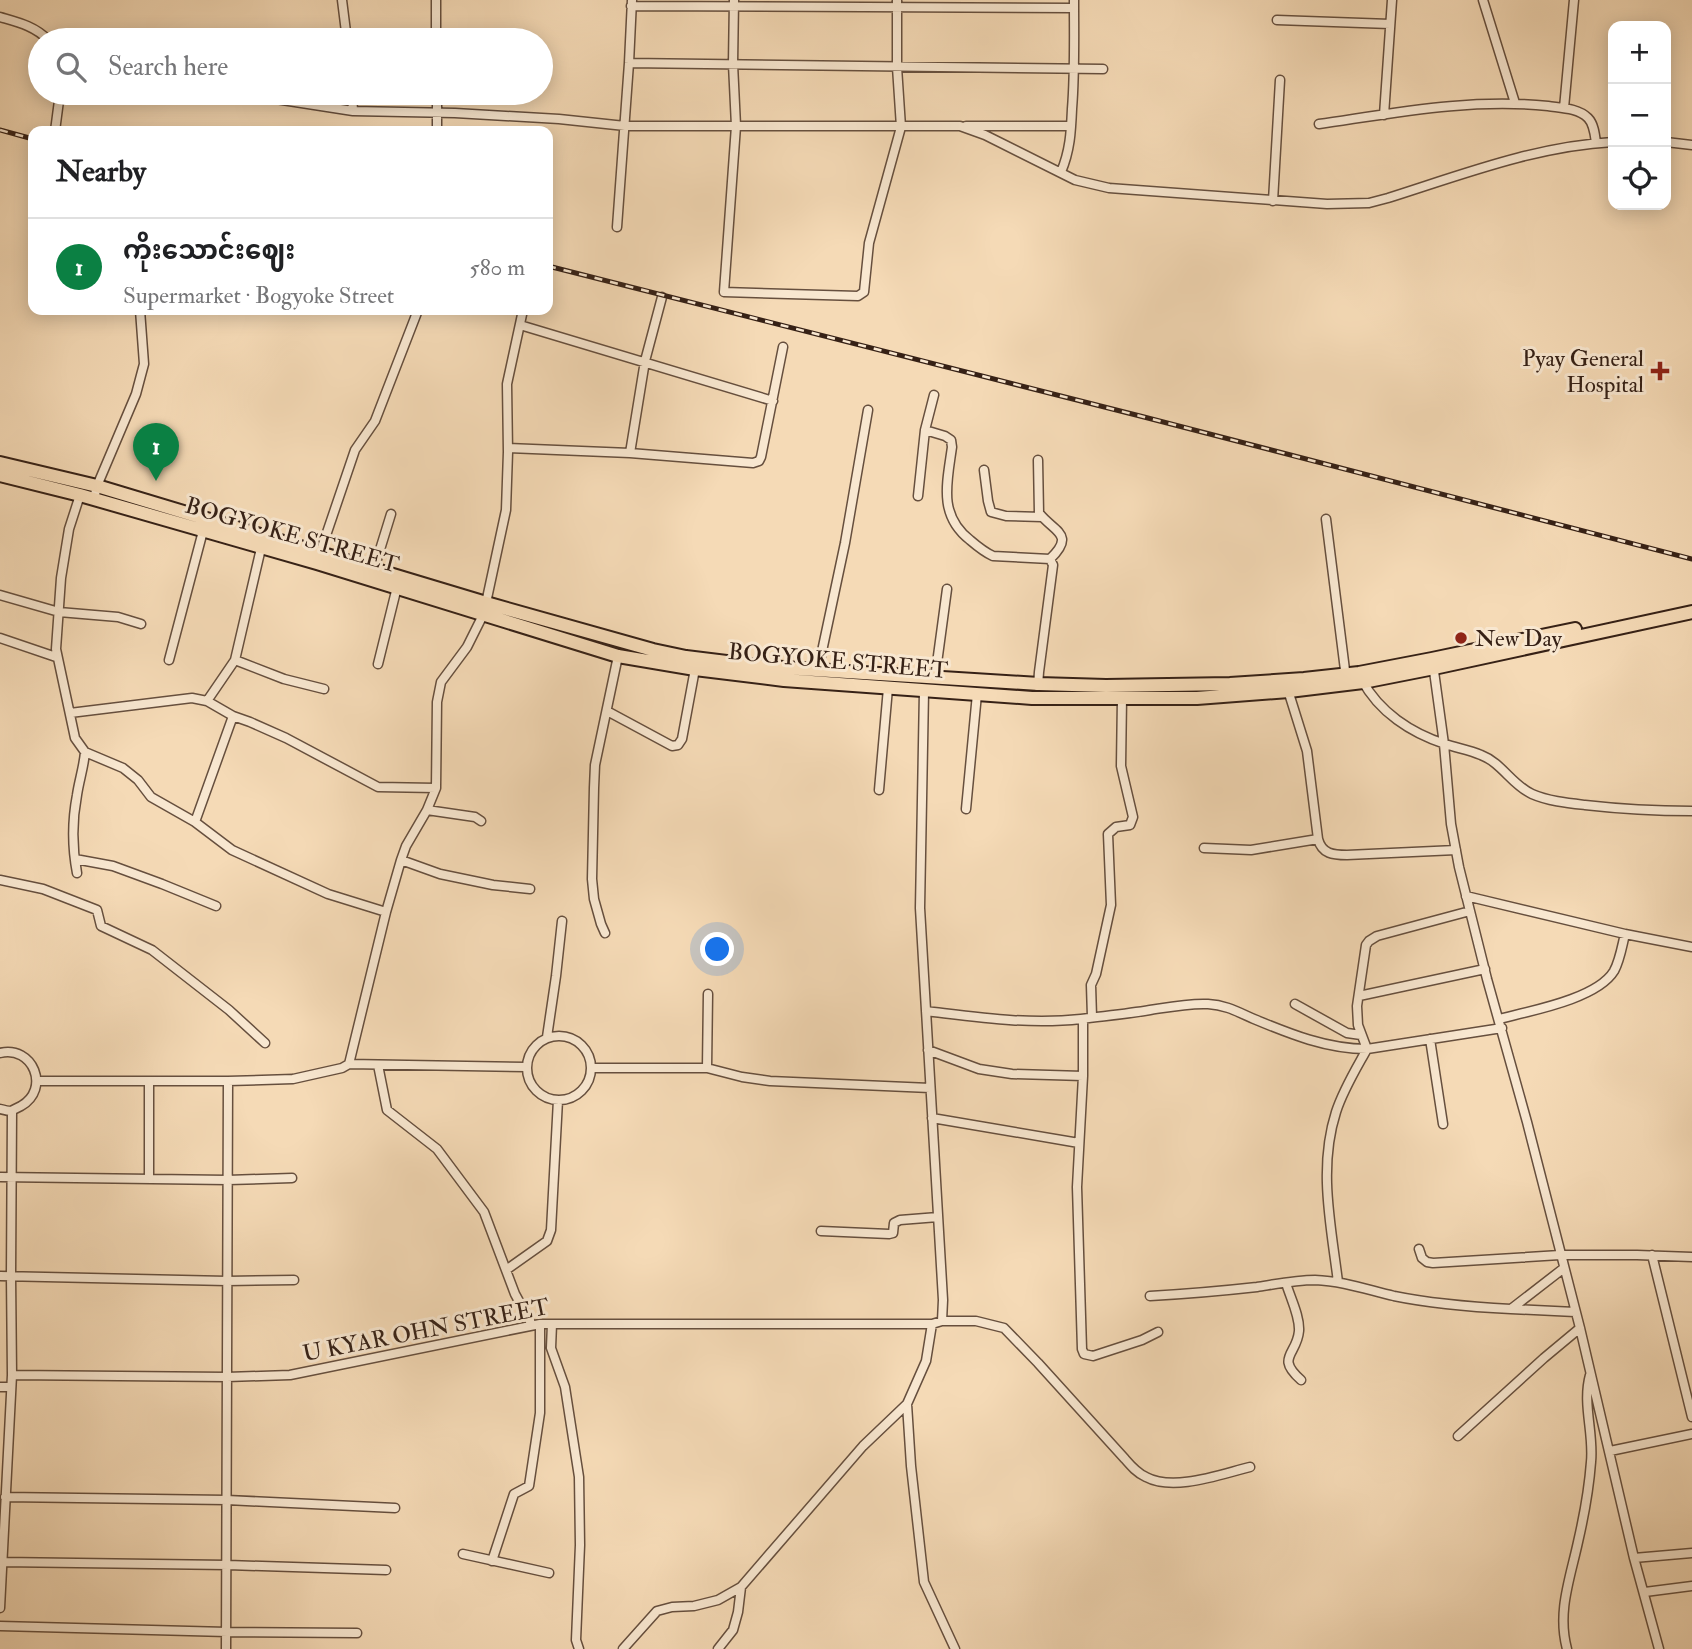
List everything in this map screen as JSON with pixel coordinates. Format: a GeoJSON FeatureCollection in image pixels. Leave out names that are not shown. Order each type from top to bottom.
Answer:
{"type":"FeatureCollection","features":[{"type":"Feature","properties":{"kind":"main road","name":"BOGYOKE STREET"},"geometry":{"type":"LineString","coordinates":[[0,463],[318,557],[374,569],[618,656],[784,680],[1038,698],[1197,698],[1354,678],[1692,612]]}},
{"type":"Feature","properties":{"kind":"main road","name":"BOGYOKE STREET"},"geometry":{"type":"LineString","coordinates":[[0,475],[80,495],[96,493],[203,531],[262,541]]}},
{"type":"Feature","properties":{"kind":"main road","name":"BOGYOKE STREET"},"geometry":{"type":"LineString","coordinates":[[318,557],[397,586],[686,657],[768,667],[1039,684],[1287,686]]}},
{"type":"Feature","properties":{"kind":"main road","name":"BOGYOKE STREET"},"geometry":{"type":"LineString","coordinates":[[1620,624],[1692,604]]}},
{"type":"Feature","properties":{"kind":"street"},"geometry":{"type":"LineString","coordinates":[[342,0],[346,28]]}},
{"type":"Feature","properties":{"kind":"street"},"geometry":{"type":"LineString","coordinates":[[436,0],[436,28]]}},
{"type":"Feature","properties":{"kind":"street"},"geometry":{"type":"LineString","coordinates":[[1384,115],[1392,0]]}},
{"type":"Feature","properties":{"kind":"street"},"geometry":{"type":"LineString","coordinates":[[1483,0],[1515,103]]}},
{"type":"Feature","properties":{"kind":"street"},"geometry":{"type":"LineString","coordinates":[[1564,108],[1574,0]]}},
{"type":"Feature","properties":{"kind":"street"},"geometry":{"type":"LineString","coordinates":[[617,227],[631,3],[1074,4],[1075,70],[1071,126],[1068,156],[1061,172]]}},
{"type":"Feature","properties":{"kind":"street"},"geometry":{"type":"LineString","coordinates":[[734,3],[736,126],[724,292],[858,296],[864,292],[869,243],[901,127],[897,4]]}},
{"type":"Feature","properties":{"kind":"street"},"geometry":{"type":"LineString","coordinates":[[0,17],[31,28]]}},
{"type":"Feature","properties":{"kind":"street"},"geometry":{"type":"LineString","coordinates":[[1277,20],[1390,24]]}},
{"type":"Feature","properties":{"kind":"street"},"geometry":{"type":"LineString","coordinates":[[629,63],[1102,69]]}},
{"type":"Feature","properties":{"kind":"street"},"geometry":{"type":"LineString","coordinates":[[1273,201],[1280,80]]}},
{"type":"Feature","properties":{"kind":"street"},"geometry":{"type":"LineString","coordinates":[[1318,124],[1469,104],[1515,103],[1575,110],[1587,116],[1594,128],[1596,143]]}},
{"type":"Feature","properties":{"kind":"street"},"geometry":{"type":"LineString","coordinates":[[56,126],[58,105]]}},
{"type":"Feature","properties":{"kind":"street"},"geometry":{"type":"LineString","coordinates":[[314,105],[353,111],[559,119],[625,126],[1071,126]]}},
{"type":"Feature","properties":{"kind":"street"},"geometry":{"type":"LineString","coordinates":[[353,105],[353,111]]}},
{"type":"Feature","properties":{"kind":"street"},"geometry":{"type":"LineString","coordinates":[[436,105],[437,126]]}},
{"type":"Feature","properties":{"kind":"street"},"geometry":{"type":"LineString","coordinates":[[960,126],[985,135],[1074,180],[1109,188],[1327,204],[1369,203],[1517,159],[1608,142]]}},
{"type":"Feature","properties":{"kind":"street"},"geometry":{"type":"LineString","coordinates":[[1671,143],[1692,145]]}},
{"type":"Feature","properties":{"kind":"street"},"geometry":{"type":"LineString","coordinates":[[630,453],[645,361],[662,297]]}},
{"type":"Feature","properties":{"kind":"street"},"geometry":{"type":"LineString","coordinates":[[96,493],[136,394],[144,364],[140,315]]}},
{"type":"Feature","properties":{"kind":"street"},"geometry":{"type":"LineString","coordinates":[[318,557],[355,450],[375,421],[416,315]]}},
{"type":"Feature","properties":{"kind":"street"},"geometry":{"type":"LineString","coordinates":[[349,1064],[401,859],[436,788],[437,702],[441,682],[467,647],[484,609],[506,510],[507,384],[522,315]]}},
{"type":"Feature","properties":{"kind":"street"},"geometry":{"type":"LineString","coordinates":[[520,325],[773,401]]}},
{"type":"Feature","properties":{"kind":"street"},"geometry":{"type":"LineString","coordinates":[[508,448],[630,453],[753,463],[759,461],[783,347]]}},
{"type":"Feature","properties":{"kind":"street"},"geometry":{"type":"LineString","coordinates":[[919,496],[925,430],[934,396]]}},
{"type":"Feature","properties":{"kind":"street"},"geometry":{"type":"LineString","coordinates":[[818,670],[845,543],[868,410]]}},
{"type":"Feature","properties":{"kind":"street"},"geometry":{"type":"LineString","coordinates":[[925,430],[951,440],[946,492],[949,514],[959,532],[993,556],[1050,559],[1058,551],[1061,533],[1039,513],[1038,460]]}},
{"type":"Feature","properties":{"kind":"street"},"geometry":{"type":"LineString","coordinates":[[984,470],[991,512],[1006,516],[1042,517]]}},
{"type":"Feature","properties":{"kind":"street"},"geometry":{"type":"LineString","coordinates":[[80,495],[69,530],[61,578],[56,657],[75,738],[85,751],[123,768],[138,780],[151,797],[195,822],[232,850],[328,894],[386,912]]}},
{"type":"Feature","properties":{"kind":"street"},"geometry":{"type":"LineString","coordinates":[[374,569],[391,514]]}},
{"type":"Feature","properties":{"kind":"street"},"geometry":{"type":"LineString","coordinates":[[1326,519],[1354,678],[1384,710],[1416,731],[1444,744],[1487,758],[1517,786],[1544,798],[1600,807],[1692,811]]}},
{"type":"Feature","properties":{"kind":"street"},"geometry":{"type":"LineString","coordinates":[[169,660],[203,531]]}},
{"type":"Feature","properties":{"kind":"street"},"geometry":{"type":"LineString","coordinates":[[207,701],[235,660],[262,541]]}},
{"type":"Feature","properties":{"kind":"street"},"geometry":{"type":"LineString","coordinates":[[1038,698],[1053,565],[1050,559]]}},
{"type":"Feature","properties":{"kind":"street"},"geometry":{"type":"LineString","coordinates":[[378,664],[397,586]]}},
{"type":"Feature","properties":{"kind":"street"},"geometry":{"type":"LineString","coordinates":[[935,678],[947,589]]}},
{"type":"Feature","properties":{"kind":"street"},"geometry":{"type":"LineString","coordinates":[[0,595],[59,612],[118,617],[141,624]]}},
{"type":"Feature","properties":{"kind":"street"},"geometry":{"type":"LineString","coordinates":[[0,638],[56,657]]}},
{"type":"Feature","properties":{"kind":"street"},"geometry":{"type":"LineString","coordinates":[[605,933],[594,899],[592,879],[595,765],[618,656]]}},
{"type":"Feature","properties":{"kind":"street"},"geometry":{"type":"LineString","coordinates":[[235,660],[284,679],[324,689]]}},
{"type":"Feature","properties":{"kind":"street"},"geometry":{"type":"LineString","coordinates":[[1433,664],[1455,850],[1580,1328],[1634,1558],[1659,1649]]}},
{"type":"Feature","properties":{"kind":"street"},"geometry":{"type":"LineString","coordinates":[[607,711],[672,746],[678,744],[682,739],[695,669]]}},
{"type":"Feature","properties":{"kind":"street"},"geometry":{"type":"LineString","coordinates":[[1287,686],[1307,751],[1318,839],[1325,852],[1341,855],[1455,850]]}},
{"type":"Feature","properties":{"kind":"street"},"geometry":{"type":"LineString","coordinates":[[879,790],[888,688]]}},
{"type":"Feature","properties":{"kind":"street"},"geometry":{"type":"LineString","coordinates":[[924,691],[920,908],[943,1300],[942,1321]]}},
{"type":"Feature","properties":{"kind":"street"},"geometry":{"type":"LineString","coordinates":[[966,809],[977,694]]}},
{"type":"Feature","properties":{"kind":"street"},"geometry":{"type":"LineString","coordinates":[[70,713],[192,698],[207,701],[233,716],[286,738],[378,787],[436,788]]}},
{"type":"Feature","properties":{"kind":"street"},"geometry":{"type":"LineString","coordinates":[[1122,698],[1121,765],[1133,817],[1129,825],[1116,827],[1108,834],[1111,905],[1108,927],[1091,985],[1077,1187],[1082,1349],[1084,1354],[1093,1356],[1158,1332]]}},
{"type":"Feature","properties":{"kind":"street"},"geometry":{"type":"LineString","coordinates":[[195,822],[233,716]]}},
{"type":"Feature","properties":{"kind":"street"},"geometry":{"type":"LineString","coordinates":[[77,873],[73,826],[85,751]]}},
{"type":"Feature","properties":{"kind":"street"},"geometry":{"type":"LineString","coordinates":[[427,810],[475,817],[481,821]]}},
{"type":"Feature","properties":{"kind":"street"},"geometry":{"type":"LineString","coordinates":[[1204,848],[1251,850],[1318,839]]}},
{"type":"Feature","properties":{"kind":"street"},"geometry":{"type":"LineString","coordinates":[[75,859],[113,866],[216,906]]}},
{"type":"Feature","properties":{"kind":"street"},"geometry":{"type":"LineString","coordinates":[[401,859],[440,874],[493,885],[530,889]]}},
{"type":"Feature","properties":{"kind":"street"},"geometry":{"type":"LineString","coordinates":[[0,880],[43,889],[97,910],[101,926],[152,950],[229,1010],[265,1043]]}},
{"type":"Feature","properties":{"kind":"street"},"geometry":{"type":"LineString","coordinates":[[1466,895],[1625,934],[1692,947]]}},
{"type":"Feature","properties":{"kind":"street"},"geometry":{"type":"LineString","coordinates":[[1367,1049],[1360,1035],[1357,1016],[1365,950],[1369,941],[1377,936],[1470,911]]}},
{"type":"Feature","properties":{"kind":"street"},"geometry":{"type":"LineString","coordinates":[[547,1037],[562,921]]}},
{"type":"Feature","properties":{"kind":"street"},"geometry":{"type":"LineString","coordinates":[[926,1011],[1008,1020],[1088,1018],[1193,1004],[1218,1005],[1329,1046],[1367,1049],[1430,1039],[1500,1023],[1569,1000],[1605,981],[1616,967],[1625,934]]}},
{"type":"Feature","properties":{"kind":"street"},"geometry":{"type":"LineString","coordinates":[[1359,996],[1485,969]]}},
{"type":"Feature","properties":{"kind":"street"},"geometry":{"type":"LineString","coordinates":[[707,1068],[708,993]]}},
{"type":"Feature","properties":{"kind":"street"},"geometry":{"type":"LineString","coordinates":[[1296,1004],[1348,1033],[1360,1035]]}},
{"type":"Feature","properties":{"kind":"street"},"geometry":{"type":"LineString","coordinates":[[559,1035],[572,1038],[582,1045],[589,1056],[592,1068],[589,1081],[571,1098],[545,1098],[528,1080],[526,1067],[529,1055],[536,1044],[547,1037],[559,1035]]}},
{"type":"Feature","properties":{"kind":"street"},"geometry":{"type":"LineString","coordinates":[[1430,1039],[1443,1124]]}},
{"type":"Feature","properties":{"kind":"street"},"geometry":{"type":"LineString","coordinates":[[1338,1282],[1326,1172],[1329,1142],[1337,1109],[1367,1049]]}},
{"type":"Feature","properties":{"kind":"street"},"geometry":{"type":"LineString","coordinates":[[928,1050],[990,1071],[1083,1076]]}},
{"type":"Feature","properties":{"kind":"street"},"geometry":{"type":"LineString","coordinates":[[0,1053],[7,1051],[22,1055],[33,1066],[37,1081],[30,1101],[12,1111],[0,1109]]}},
{"type":"Feature","properties":{"kind":"street"},"geometry":{"type":"LineString","coordinates":[[37,1081],[293,1079],[349,1064],[526,1067]]}},
{"type":"Feature","properties":{"kind":"street"},"geometry":{"type":"LineString","coordinates":[[378,1065],[387,1110],[437,1149],[484,1212],[515,1294],[536,1324],[540,1413],[529,1486],[514,1494],[492,1561]]}},
{"type":"Feature","properties":{"kind":"street"},"geometry":{"type":"LineString","coordinates":[[592,1068],[707,1068],[770,1081],[930,1088]]}},
{"type":"Feature","properties":{"kind":"street"},"geometry":{"type":"LineString","coordinates":[[149,1081],[149,1179]]}},
{"type":"Feature","properties":{"kind":"street"},"geometry":{"type":"LineString","coordinates":[[226,1649],[228,1081]]}},
{"type":"Feature","properties":{"kind":"street"},"geometry":{"type":"LineString","coordinates":[[506,1270],[547,1241],[551,1230],[558,1100]]}},
{"type":"Feature","properties":{"kind":"street"},"geometry":{"type":"LineString","coordinates":[[0,1608],[5,1497],[3,1469],[12,1375],[12,1111]]}},
{"type":"Feature","properties":{"kind":"street"},"geometry":{"type":"LineString","coordinates":[[932,1118],[1080,1143]]}},
{"type":"Feature","properties":{"kind":"street"},"geometry":{"type":"LineString","coordinates":[[0,1177],[228,1180],[292,1178]]}},
{"type":"Feature","properties":{"kind":"street"},"geometry":{"type":"LineString","coordinates":[[821,1231],[889,1234],[893,1233],[894,1223],[900,1220],[938,1217]]}},
{"type":"Feature","properties":{"kind":"street"},"geometry":{"type":"LineString","coordinates":[[1419,1249],[1422,1258],[1427,1262],[1560,1255],[1692,1257]]}},
{"type":"Feature","properties":{"kind":"street"},"geometry":{"type":"LineString","coordinates":[[1652,1255],[1692,1417]]}},
{"type":"Feature","properties":{"kind":"street"},"geometry":{"type":"LineString","coordinates":[[1511,1309],[1564,1268]]}},
{"type":"Feature","properties":{"kind":"street"},"geometry":{"type":"LineString","coordinates":[[0,1276],[294,1280]]}},
{"type":"Feature","properties":{"kind":"street"},"geometry":{"type":"LineString","coordinates":[[1150,1296],[1305,1280],[1338,1282],[1465,1307],[1575,1312]]}},
{"type":"Feature","properties":{"kind":"street"},"geometry":{"type":"LineString","coordinates":[[1286,1283],[1299,1329],[1289,1355],[1289,1366],[1290,1371],[1301,1380]]}},
{"type":"Feature","properties":{"kind":"street","name":"U KYAR OHN STREET"},"geometry":{"type":"LineString","coordinates":[[12,1375],[290,1375],[536,1324],[932,1324],[942,1321],[976,1321],[1004,1328],[1125,1459],[1147,1478],[1158,1482],[1177,1483],[1251,1467]]}},
{"type":"Feature","properties":{"kind":"street"},"geometry":{"type":"LineString","coordinates":[[552,1324],[551,1348],[565,1387],[579,1477],[580,1545],[576,1640],[579,1649]]}},
{"type":"Feature","properties":{"kind":"street"},"geometry":{"type":"LineString","coordinates":[[623,1649],[657,1611],[718,1600],[741,1587],[863,1446],[907,1404],[926,1361],[932,1324]]}},
{"type":"Feature","properties":{"kind":"street"},"geometry":{"type":"LineString","coordinates":[[1458,1436],[1580,1328]]}},
{"type":"Feature","properties":{"kind":"street"},"geometry":{"type":"LineString","coordinates":[[1567,1649],[1562,1623],[1564,1601],[1580,1532],[1591,1461],[1592,1447],[1586,1398],[1590,1373]]}},
{"type":"Feature","properties":{"kind":"street"},"geometry":{"type":"LineString","coordinates":[[0,1387],[11,1387]]}},
{"type":"Feature","properties":{"kind":"street"},"geometry":{"type":"LineString","coordinates":[[907,1404],[924,1582],[955,1649]]}},
{"type":"Feature","properties":{"kind":"street"},"geometry":{"type":"LineString","coordinates":[[1610,1451],[1692,1434]]}},
{"type":"Feature","properties":{"kind":"street"},"geometry":{"type":"LineString","coordinates":[[5,1497],[227,1500],[395,1508]]}},
{"type":"Feature","properties":{"kind":"street"},"geometry":{"type":"LineString","coordinates":[[1634,1558],[1692,1553]]}},
{"type":"Feature","properties":{"kind":"street"},"geometry":{"type":"LineString","coordinates":[[463,1554],[549,1573]]}},
{"type":"Feature","properties":{"kind":"street"},"geometry":{"type":"LineString","coordinates":[[2,1562],[228,1564],[386,1570]]}},
{"type":"Feature","properties":{"kind":"street"},"geometry":{"type":"LineString","coordinates":[[1644,1592],[1692,1586]]}},
{"type":"Feature","properties":{"kind":"street"},"geometry":{"type":"LineString","coordinates":[[718,1649],[733,1630],[741,1587]]}},
{"type":"Feature","properties":{"kind":"street"},"geometry":{"type":"LineString","coordinates":[[0,1626],[357,1633]]}},
{"type":"Feature","properties":{"kind":"railway"},"geometry":{"type":"LineString","coordinates":[[0,130],[28,138]]}},
{"type":"Feature","properties":{"kind":"railway"},"geometry":{"type":"LineString","coordinates":[[553,267],[1692,559]]}},
{"type":"Feature","properties":{"kind":"place","name":"Pyay General Hospital"},"geometry":{"type":"Point","coordinates":[1660,371]}},
{"type":"Feature","properties":{"kind":"place","name":"ကိုးသောင်းဈေး"},"geometry":{"type":"Point","coordinates":[156,481]}},
{"type":"Feature","properties":{"kind":"place","name":"New Day"},"geometry":{"type":"Point","coordinates":[1461,638]}}]}
